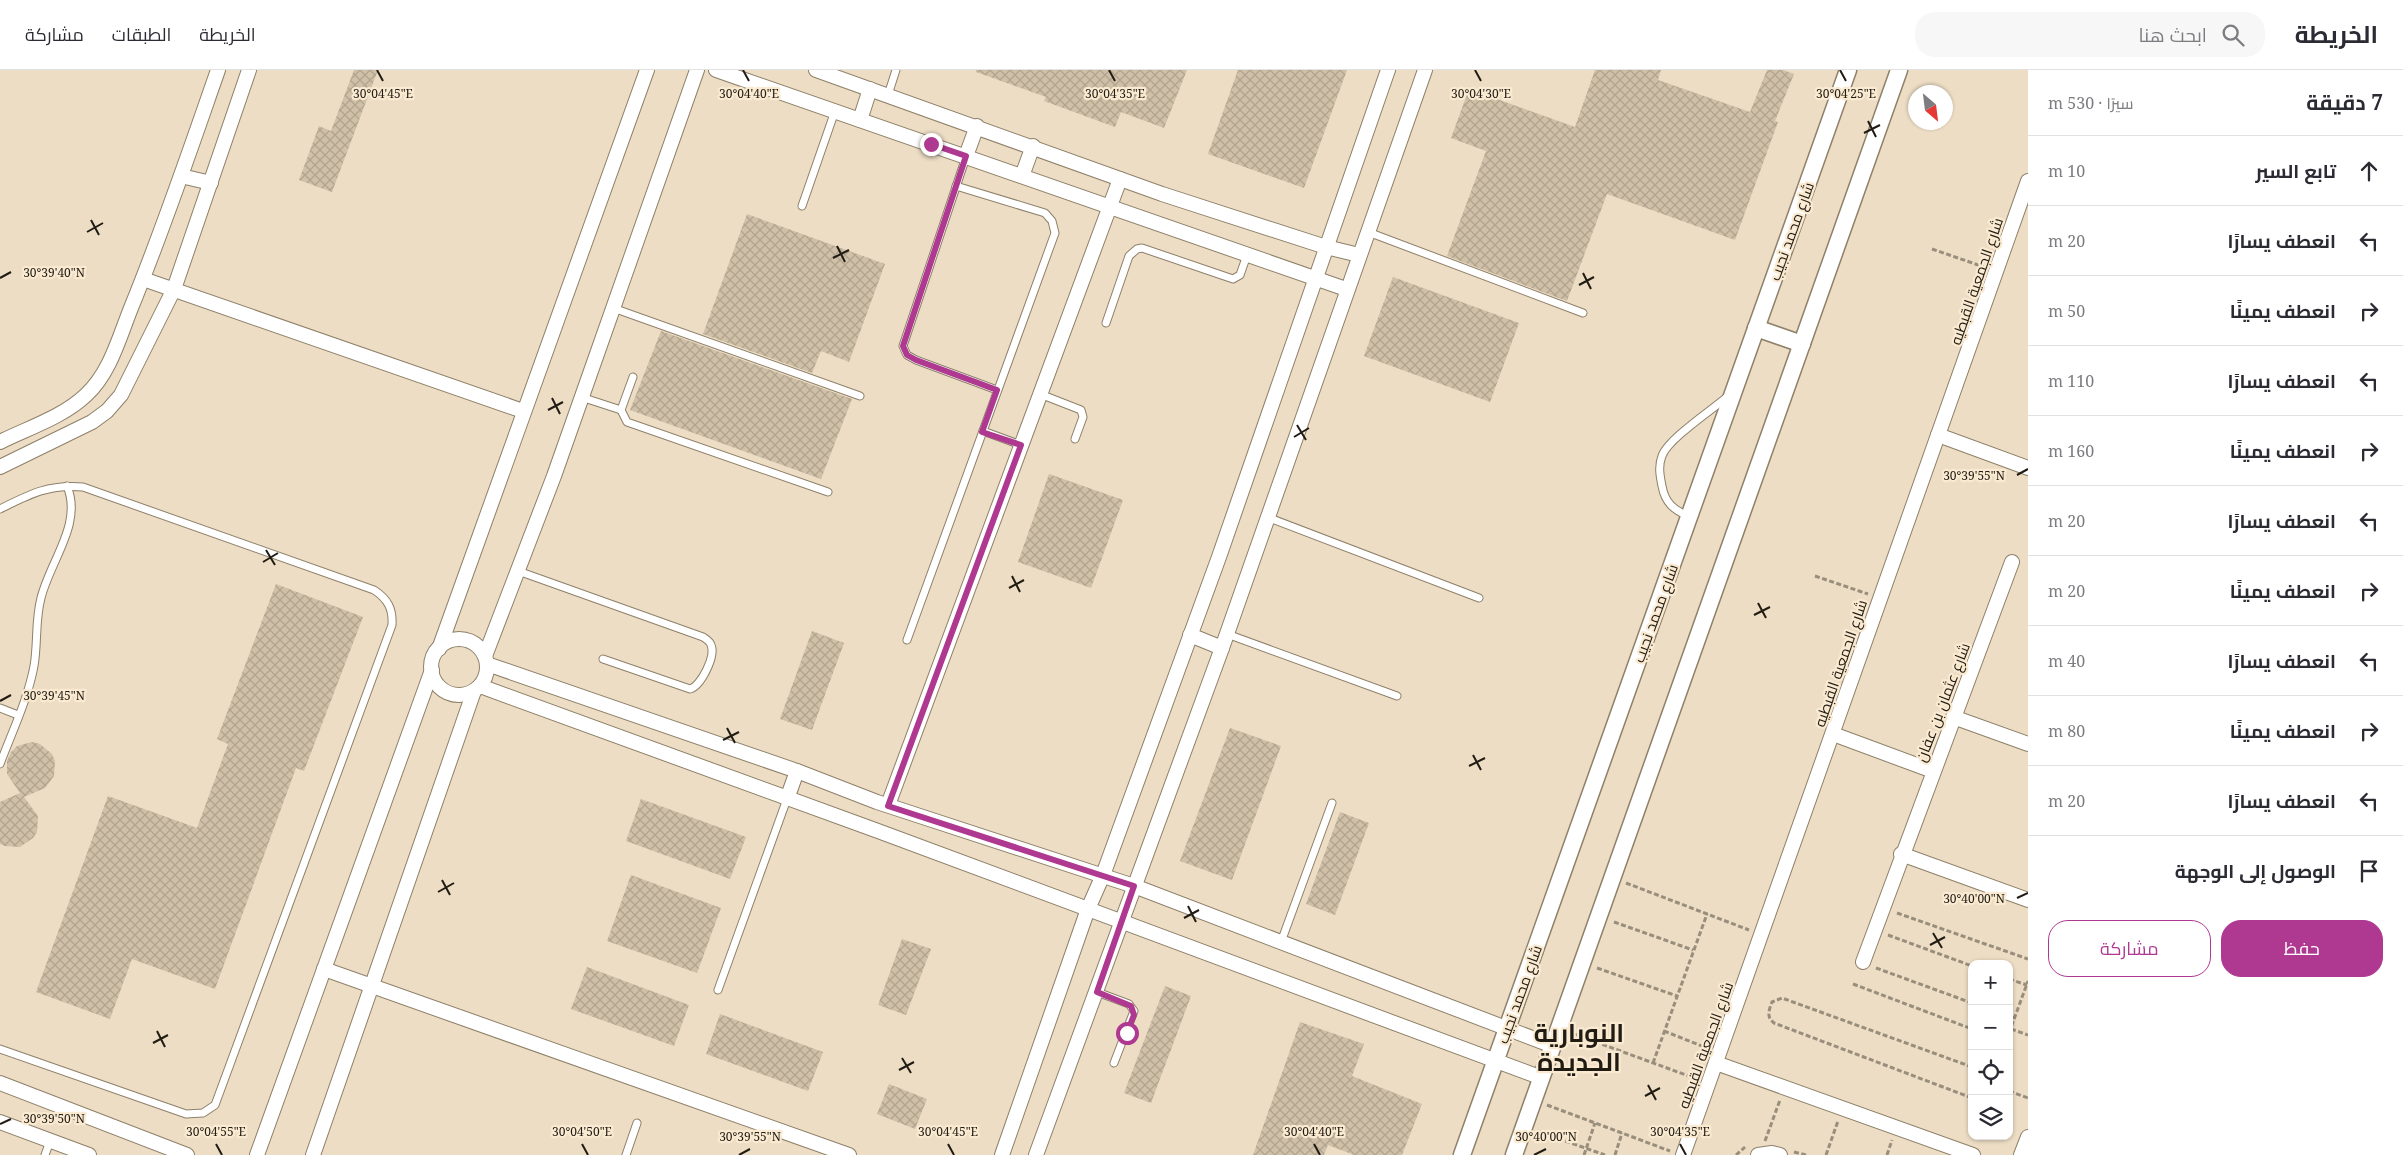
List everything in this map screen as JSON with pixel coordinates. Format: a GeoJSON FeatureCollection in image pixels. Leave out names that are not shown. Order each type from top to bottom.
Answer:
{"type":"FeatureCollection","features":[{"type":"Feature","properties":{"kind":"street"},"geometry":{"type":"LineString","coordinates":[[0,442],[69,408],[86,396],[98,382],[108,364],[143,279],[218,70]]}},
{"type":"Feature","properties":{"kind":"street"},"geometry":{"type":"LineString","coordinates":[[0,467],[62,438],[107,411],[121,395],[174,288],[249,70]]}},
{"type":"Feature","properties":{"kind":"street"},"geometry":{"type":"LineString","coordinates":[[257,1155],[432,670],[432,663],[647,70]]}},
{"type":"Feature","properties":{"kind":"street"},"geometry":{"type":"LineString","coordinates":[[312,1155],[477,689],[484,680],[486,660],[582,397],[697,70]]}},
{"type":"Feature","properties":{"kind":"street"},"geometry":{"type":"LineString","coordinates":[[716,70],[1346,289]]}},
{"type":"Feature","properties":{"kind":"street"},"geometry":{"type":"LineString","coordinates":[[816,70],[1120,178],[1326,247],[1359,254]]}},
{"type":"Feature","properties":{"kind":"street"},"geometry":{"type":"LineString","coordinates":[[1002,1155],[1088,909],[1103,875],[1190,635],[1388,70]]}},
{"type":"Feature","properties":{"kind":"street"},"geometry":{"type":"LineString","coordinates":[[1036,1155],[1222,648],[1346,289],[1425,70]]}},
{"type":"Feature","properties":{"kind":"street","name":"شارع محمد نجيب"},"geometry":{"type":"LineString","coordinates":[[1462,1155],[1848,70]]}},
{"type":"Feature","properties":{"kind":"street"},"geometry":{"type":"LineString","coordinates":[[1514,1155],[1899,70]]}},
{"type":"Feature","properties":{"kind":"street"},"geometry":{"type":"LineString","coordinates":[[860,120],[870,89]]}},
{"type":"Feature","properties":{"kind":"street"},"geometry":{"type":"LineString","coordinates":[[966,156],[977,126]]}},
{"type":"Feature","properties":{"kind":"street"},"geometry":{"type":"LineString","coordinates":[[1022,176],[1034,146]]}},
{"type":"Feature","properties":{"kind":"street"},"geometry":{"type":"LineString","coordinates":[[181,176],[211,183]]}},
{"type":"Feature","properties":{"kind":"street"},"geometry":{"type":"LineString","coordinates":[[888,806],[1120,178]]}},
{"type":"Feature","properties":{"kind":"street","name":"شارع الجمعية القبطيه"},"geometry":{"type":"LineString","coordinates":[[1677,1153],[1718,1058],[2028,182]]}},
{"type":"Feature","properties":{"kind":"street"},"geometry":{"type":"LineString","coordinates":[[143,279],[174,288],[523,411]]}},
{"type":"Feature","properties":{"kind":"street"},"geometry":{"type":"LineString","coordinates":[[1756,328],[1802,344]]}},
{"type":"Feature","properties":{"kind":"street"},"geometry":{"type":"LineString","coordinates":[[1938,435],[2028,468]]}},
{"type":"Feature","properties":{"kind":"street","name":"شارع عثمان بن عفان"},"geometry":{"type":"LineString","coordinates":[[1863,962],[1901,854],[2012,562]]}},
{"type":"Feature","properties":{"kind":"street"},"geometry":{"type":"LineString","coordinates":[[1190,635],[1222,648]]}},
{"type":"Feature","properties":{"kind":"street"},"geometry":{"type":"LineString","coordinates":[[438,649],[452,641],[468,641],[481,650],[486,660],[797,771],[888,806],[1134,886],[1553,1046]]}},
{"type":"Feature","properties":{"kind":"street"},"geometry":{"type":"LineString","coordinates":[[432,670],[438,685],[450,694],[458,695],[477,689],[1088,909],[1542,1078]]}},
{"type":"Feature","properties":{"kind":"street"},"geometry":{"type":"LineString","coordinates":[[1954,717],[2028,744]]}},
{"type":"Feature","properties":{"kind":"street"},"geometry":{"type":"LineString","coordinates":[[1833,734],[1933,771]]}},
{"type":"Feature","properties":{"kind":"street"},"geometry":{"type":"LineString","coordinates":[[787,800],[797,771]]}},
{"type":"Feature","properties":{"kind":"street"},"geometry":{"type":"LineString","coordinates":[[1901,854],[2028,900]]}},
{"type":"Feature","properties":{"kind":"street"},"geometry":{"type":"LineString","coordinates":[[324,969],[849,1155]]}},
{"type":"Feature","properties":{"kind":"street"},"geometry":{"type":"LineString","coordinates":[[1718,1058],[1782,1094],[1840,1115],[1972,1155]]}},
{"type":"Feature","properties":{"kind":"street"},"geometry":{"type":"LineString","coordinates":[[0,1083],[188,1155]]}},
{"type":"Feature","properties":{"kind":"street"},"geometry":{"type":"LineString","coordinates":[[0,1122],[89,1155]]}},
{"type":"Feature","properties":{"kind":"street"},"geometry":{"type":"LineString","coordinates":[[2021,1155],[2028,1137]]}},
{"type":"Feature","properties":{"kind":"street"},"geometry":{"type":"LineString","coordinates":[[1759,1154],[1780,1155]]}},
{"type":"Feature","properties":{"kind":"lane"},"geometry":{"type":"LineString","coordinates":[[888,95],[896,70]]}},
{"type":"Feature","properties":{"kind":"lane"},"geometry":{"type":"LineString","coordinates":[[802,206],[835,111]]}},
{"type":"Feature","properties":{"kind":"lane"},"geometry":{"type":"LineString","coordinates":[[966,156],[903,346],[907,355],[916,360],[997,390]]}},
{"type":"Feature","properties":{"kind":"lane"},"geometry":{"type":"LineString","coordinates":[[907,640],[1055,233],[1054,227],[1045,213],[956,186]]}},
{"type":"Feature","properties":{"kind":"lane"},"geometry":{"type":"LineString","coordinates":[[1367,232],[1583,312]]}},
{"type":"Feature","properties":{"kind":"lane"},"geometry":{"type":"LineString","coordinates":[[1106,323],[1129,256],[1137,249],[1142,248],[1233,279],[1240,276],[1247,255]]}},
{"type":"Feature","properties":{"kind":"lane"},"geometry":{"type":"LineString","coordinates":[[613,308],[860,396]]}},
{"type":"Feature","properties":{"kind":"lane"},"geometry":{"type":"LineString","coordinates":[[621,410],[633,377]]}},
{"type":"Feature","properties":{"kind":"lane"},"geometry":{"type":"LineString","coordinates":[[1689,517],[1673,508],[1666,499],[1660,471],[1661,456],[1670,444],[1733,392]]}},
{"type":"Feature","properties":{"kind":"lane"},"geometry":{"type":"LineString","coordinates":[[1040,394],[1081,410],[1083,418],[1075,439]]}},
{"type":"Feature","properties":{"kind":"lane"},"geometry":{"type":"LineString","coordinates":[[582,397],[621,410],[627,422],[828,492]]}},
{"type":"Feature","properties":{"kind":"lane"},"geometry":{"type":"LineString","coordinates":[[982,432],[1021,445]]}},
{"type":"Feature","properties":{"kind":"lane"},"geometry":{"type":"LineString","coordinates":[[0,509],[34,493],[50,488],[67,486],[100,492],[374,590],[383,596],[389,604],[392,614],[392,625],[215,1105],[203,1114],[186,1114],[0,1049]]}},
{"type":"Feature","properties":{"kind":"lane"},"geometry":{"type":"LineString","coordinates":[[0,764],[34,668],[37,621],[41,598],[72,519],[72,504],[67,486]]}},
{"type":"Feature","properties":{"kind":"lane"},"geometry":{"type":"LineString","coordinates":[[1268,517],[1479,598]]}},
{"type":"Feature","properties":{"kind":"lane"},"geometry":{"type":"LineString","coordinates":[[518,571],[703,637],[712,646],[712,652],[702,681],[690,689],[603,659]]}},
{"type":"Feature","properties":{"kind":"lane"},"geometry":{"type":"LineString","coordinates":[[1227,634],[1397,696]]}},
{"type":"Feature","properties":{"kind":"lane"},"geometry":{"type":"LineString","coordinates":[[0,708],[18,715]]}},
{"type":"Feature","properties":{"kind":"lane"},"geometry":{"type":"LineString","coordinates":[[718,990],[787,800]]}},
{"type":"Feature","properties":{"kind":"lane"},"geometry":{"type":"LineString","coordinates":[[1282,942],[1332,803]]}},
{"type":"Feature","properties":{"kind":"lane"},"geometry":{"type":"LineString","coordinates":[[1097,992],[1129,1004],[1134,1011],[1114,1063]]}},
{"type":"Feature","properties":{"kind":"lane"},"geometry":{"type":"LineString","coordinates":[[626,1155],[637,1123]]}},
{"type":"Feature","properties":{"kind":"lane"},"geometry":{"type":"LineString","coordinates":[[45,1155],[50,1140]]}},
{"type":"Feature","properties":{"kind":"path"},"geometry":{"type":"LineString","coordinates":[[1932,249],[1996,271]]}},
{"type":"Feature","properties":{"kind":"path"},"geometry":{"type":"LineString","coordinates":[[1815,576],[1881,598]]}},
{"type":"Feature","properties":{"kind":"path"},"geometry":{"type":"LineString","coordinates":[[1612,878],[1761,934]]}},
{"type":"Feature","properties":{"kind":"path"},"geometry":{"type":"LineString","coordinates":[[1882,907],[2028,959]]}},
{"type":"Feature","properties":{"kind":"path"},"geometry":{"type":"LineString","coordinates":[[1653,1063],[1707,914]]}},
{"type":"Feature","properties":{"kind":"path"},"geometry":{"type":"LineString","coordinates":[[1599,916],[1694,950]]}},
{"type":"Feature","properties":{"kind":"path"},"geometry":{"type":"LineString","coordinates":[[1873,930],[1968,965]]}},
{"type":"Feature","properties":{"kind":"path"},"geometry":{"type":"LineString","coordinates":[[1863,962],[1968,1001]]}},
{"type":"Feature","properties":{"kind":"path"},"geometry":{"type":"LineString","coordinates":[[1582,963],[1677,996]]}},
{"type":"Feature","properties":{"kind":"path"},"geometry":{"type":"LineString","coordinates":[[2013,980],[2027,983],[2013,1023]]}},
{"type":"Feature","properties":{"kind":"path"},"geometry":{"type":"LineString","coordinates":[[1853,984],[1968,1027]]}},
{"type":"Feature","properties":{"kind":"path"},"geometry":{"type":"LineString","coordinates":[[1968,1066],[1782,998],[1772,1002],[1769,1012],[1774,1023],[1968,1096]]}},
{"type":"Feature","properties":{"kind":"path"},"geometry":{"type":"LineString","coordinates":[[1559,1028],[1708,1084]]}},
{"type":"Feature","properties":{"kind":"path"},"geometry":{"type":"LineString","coordinates":[[2013,1029],[2028,1035]]}},
{"type":"Feature","properties":{"kind":"path"},"geometry":{"type":"LineString","coordinates":[[1664,1031],[1718,1058]]}},
{"type":"Feature","properties":{"kind":"path"},"geometry":{"type":"LineString","coordinates":[[2013,1092],[2028,1098]]}},
{"type":"Feature","properties":{"kind":"path"},"geometry":{"type":"LineString","coordinates":[[1771,1097],[1782,1094]]}},
{"type":"Feature","properties":{"kind":"path"},"geometry":{"type":"LineString","coordinates":[[1782,1094],[1788,1103]]}},
{"type":"Feature","properties":{"kind":"path"},"geometry":{"type":"LineString","coordinates":[[1759,1154],[1782,1094]]}},
{"type":"Feature","properties":{"kind":"path"},"geometry":{"type":"LineString","coordinates":[[1534,1100],[1677,1153]]}},
{"type":"Feature","properties":{"kind":"path"},"geometry":{"type":"LineString","coordinates":[[1830,1118],[1840,1115]]}},
{"type":"Feature","properties":{"kind":"path"},"geometry":{"type":"LineString","coordinates":[[1840,1115],[1847,1125]]}},
{"type":"Feature","properties":{"kind":"path"},"geometry":{"type":"LineString","coordinates":[[1826,1155],[1840,1115]]}},
{"type":"Feature","properties":{"kind":"path"},"geometry":{"type":"LineString","coordinates":[[1584,1155],[1595,1123]]}},
{"type":"Feature","properties":{"kind":"path"},"geometry":{"type":"LineString","coordinates":[[1524,1127],[1605,1155]]}},
{"type":"Feature","properties":{"kind":"path"},"geometry":{"type":"LineString","coordinates":[[1614,1155],[1622,1133]]}},
{"type":"Feature","properties":{"kind":"path"},"geometry":{"type":"LineString","coordinates":[[1883,1138],[1892,1141]]}},
{"type":"Feature","properties":{"kind":"building"},"geometry":{"type":"Polygon","coordinates":[[[354,70],[378,70],[332,192],[299,180],[319,126],[331,131],[354,70]]]}},
{"type":"Feature","properties":{"kind":"building"},"geometry":{"type":"Polygon","coordinates":[[[976,70],[1187,70],[1164,128],[1121,112],[1115,127],[1044,101],[1046,97],[976,72],[976,70]]]}},
{"type":"Feature","properties":{"kind":"building"},"geometry":{"type":"Polygon","coordinates":[[[1238,70],[1347,70],[1304,188],[1208,154],[1238,70]]]}},
{"type":"Feature","properties":{"kind":"building"},"geometry":{"type":"Polygon","coordinates":[[[1595,70],[1661,70],[1658,80],[1750,112],[1767,70],[1783,70],[1794,74],[1775,121],[1778,122],[1735,240],[1607,194],[1567,301],[1447,256],[1486,151],[1451,138],[1469,89],[1575,127],[1595,70]]]}},
{"type":"Feature","properties":{"kind":"building"},"geometry":{"type":"Polygon","coordinates":[[[747,214],[885,264],[849,362],[821,351],[812,373],[703,334],[747,214]]]}},
{"type":"Feature","properties":{"kind":"building"},"geometry":{"type":"Polygon","coordinates":[[[1393,277],[1519,323],[1490,402],[1364,356],[1393,277]]]}},
{"type":"Feature","properties":{"kind":"building"},"geometry":{"type":"Polygon","coordinates":[[[661,331],[852,399],[821,479],[630,410],[661,331]]]}},
{"type":"Feature","properties":{"kind":"building"},"geometry":{"type":"Polygon","coordinates":[[[1049,474],[1123,500],[1091,588],[1018,562],[1049,474]]]}},
{"type":"Feature","properties":{"kind":"building"},"geometry":{"type":"Polygon","coordinates":[[[276,584],[363,617],[304,771],[296,768],[215,989],[132,959],[110,1019],[36,992],[108,796],[197,828],[228,744],[217,739],[276,584]]]}},
{"type":"Feature","properties":{"kind":"building"},"geometry":{"type":"Polygon","coordinates":[[[812,631],[844,643],[812,730],[780,719],[812,631]]]}},
{"type":"Feature","properties":{"kind":"building"},"geometry":{"type":"Polygon","coordinates":[[[1230,728],[1281,746],[1232,880],[1180,861],[1230,728]]]}},
{"type":"Feature","properties":{"kind":"building"},"geometry":{"type":"Polygon","coordinates":[[[32,742],[40,744],[52,754],[55,761],[54,776],[45,788],[24,797],[38,816],[37,832],[33,838],[20,847],[5,846],[0,844],[0,802],[20,793],[7,774],[7,761],[11,752],[17,746],[32,742]]]}},
{"type":"Feature","properties":{"kind":"building"},"geometry":{"type":"Polygon","coordinates":[[[641,799],[746,837],[730,879],[626,841],[641,799]]]}},
{"type":"Feature","properties":{"kind":"building"},"geometry":{"type":"Polygon","coordinates":[[[1340,812],[1369,823],[1335,915],[1306,904],[1340,812]]]}},
{"type":"Feature","properties":{"kind":"building"},"geometry":{"type":"Polygon","coordinates":[[[631,875],[721,908],[697,973],[607,941],[631,875]]]}},
{"type":"Feature","properties":{"kind":"building"},"geometry":{"type":"Polygon","coordinates":[[[902,939],[931,949],[906,1015],[878,1005],[902,939]]]}},
{"type":"Feature","properties":{"kind":"building"},"geometry":{"type":"Polygon","coordinates":[[[587,967],[689,1005],[674,1046],[571,1009],[587,967]]]}},
{"type":"Feature","properties":{"kind":"building"},"geometry":{"type":"Polygon","coordinates":[[[1165,986],[1191,996],[1151,1103],[1124,1093],[1165,986]]]}},
{"type":"Feature","properties":{"kind":"building"},"geometry":{"type":"Polygon","coordinates":[[[720,1014],[823,1052],[808,1091],[706,1054],[720,1014]]]}},
{"type":"Feature","properties":{"kind":"building"},"geometry":{"type":"Polygon","coordinates":[[[1300,1022],[1364,1044],[1352,1076],[1422,1104],[1402,1155],[1354,1155],[1328,1145],[1324,1155],[1253,1155],[1300,1022]]]}},
{"type":"Feature","properties":{"kind":"building"},"geometry":{"type":"Polygon","coordinates":[[[889,1084],[927,1099],[915,1129],[877,1114],[889,1084]]]}},
{"type":"Feature","properties":{"kind":"district","name":"النوبارية الجديدة"},"geometry":{"type":"Point","coordinates":[1579,1046]}},
{"type":"Feature","properties":{"kind":"route"},"geometry":{"type":"LineString","coordinates":[[931,144],[966,156],[903,346],[907,355],[916,360],[997,390],[982,432],[1021,445],[888,806],[1134,886],[1097,992],[1131,1006],[1134,1015],[1127,1033]]}}]}
